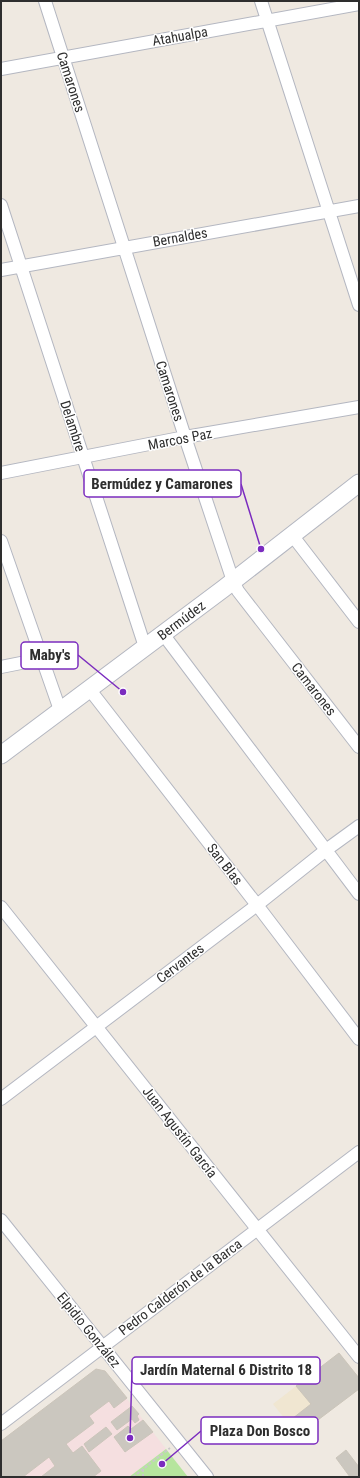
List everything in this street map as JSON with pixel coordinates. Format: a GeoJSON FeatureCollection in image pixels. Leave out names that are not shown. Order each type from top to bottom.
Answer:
{"type":"FeatureCollection","features":[{"type":"Feature","properties":{"kind":"street","name":"Camarones"},"geometry":{"type":"LineString","coordinates":[[45,1],[185,437],[233,581],[238,591],[359,747]]}},
{"type":"Feature","properties":{"kind":"street"},"geometry":{"type":"LineString","coordinates":[[261,1],[359,305]]}},
{"type":"Feature","properties":{"kind":"street","name":"Atahualpa"},"geometry":{"type":"LineString","coordinates":[[1,69],[359,4]]}},
{"type":"Feature","properties":{"kind":"street","name":"Delambre"},"geometry":{"type":"LineString","coordinates":[[1,205],[145,647]]}},
{"type":"Feature","properties":{"kind":"street","name":"Bernaldes"},"geometry":{"type":"LineString","coordinates":[[1,270],[359,206]]}},
{"type":"Feature","properties":{"kind":"street","name":"Marcos Paz"},"geometry":{"type":"LineString","coordinates":[[1,473],[185,437],[359,407]]}},
{"type":"Feature","properties":{"kind":"street","name":"Bermúdez"},"geometry":{"type":"LineString","coordinates":[[1,755],[60,710],[90,690],[359,483]]}},
{"type":"Feature","properties":{"kind":"street"},"geometry":{"type":"LineString","coordinates":[[292,535],[359,622]]}},
{"type":"Feature","properties":{"kind":"street"},"geometry":{"type":"LineString","coordinates":[[1,541],[60,710]]}},
{"type":"Feature","properties":{"kind":"street"},"geometry":{"type":"LineString","coordinates":[[163,634],[359,894]]}},
{"type":"Feature","properties":{"kind":"street"},"geometry":{"type":"LineString","coordinates":[[1,666],[41,659]]}},
{"type":"Feature","properties":{"kind":"street","name":"San Blas"},"geometry":{"type":"LineString","coordinates":[[90,690],[359,1039]]}},
{"type":"Feature","properties":{"kind":"street","name":"Cervantes"},"geometry":{"type":"LineString","coordinates":[[1,1100],[359,826]]}},
{"type":"Feature","properties":{"kind":"street","name":"Juan Agustín García"},"geometry":{"type":"LineString","coordinates":[[1,907],[359,1357]]}},
{"type":"Feature","properties":{"kind":"street","name":"Pedro Calderón de la Barca"},"geometry":{"type":"LineString","coordinates":[[1,1424],[359,1152]]}},
{"type":"Feature","properties":{"kind":"street","name":"Elpidio González"},"geometry":{"type":"LineString","coordinates":[[1,1220],[207,1477]]}},
{"type":"Feature","properties":{"kind":"path"},"geometry":{"type":"LineString","coordinates":[[133,1477],[179,1442]]}},
{"type":"Feature","properties":{"kind":"path"},"geometry":{"type":"LineString","coordinates":[[143,1469],[143,1477]]}},
{"type":"Feature","properties":{"kind":"shaded area"},"geometry":{"type":"Polygon","coordinates":[[[339,1353],[359,1378],[359,1389],[298,1435],[273,1404],[339,1353]]]}},
{"type":"Feature","properties":{"kind":"shaded area"},"geometry":{"type":"Polygon","coordinates":[[[96,1369],[105,1371],[166,1449],[129,1477],[1,1477],[1,1441],[96,1369]]]}},
{"type":"Feature","properties":{"kind":"green space"},"geometry":{"type":"Polygon","coordinates":[[[166,1449],[188,1477],[129,1477],[166,1449]]]}},
{"type":"Feature","properties":{"kind":"building"},"geometry":{"type":"Polygon","coordinates":[[[339,1353],[359,1378],[359,1389],[298,1435],[288,1422],[311,1404],[296,1386],[339,1353]]]}},
{"type":"Feature","properties":{"kind":"building"},"geometry":{"type":"Polygon","coordinates":[[[96,1369],[105,1371],[127,1398],[114,1408],[109,1401],[89,1416],[94,1423],[66,1444],[73,1453],[82,1446],[101,1471],[93,1477],[41,1477],[55,1466],[49,1457],[23,1477],[1,1477],[1,1441],[96,1369]]]}},
{"type":"Feature","properties":{"kind":"building"},"geometry":{"type":"Polygon","coordinates":[[[132,1406],[139,1414],[137,1416],[139,1420],[135,1423],[132,1419],[117,1430],[111,1422],[132,1406]]]}},
{"type":"Feature","properties":{"kind":"building"},"geometry":{"type":"Polygon","coordinates":[[[143,1420],[153,1432],[125,1452],[114,1437],[128,1426],[131,1429],[143,1420]]]}},
{"type":"Feature","properties":{"kind":"building"},"geometry":{"type":"Polygon","coordinates":[[[106,1427],[112,1434],[89,1452],[84,1444],[106,1427]]]}},
{"type":"Feature","properties":{"kind":"building"},"geometry":{"type":"Polygon","coordinates":[[[346,1450],[359,1467],[359,1477],[350,1477],[336,1458],[346,1450]]]}},
{"type":"Feature","properties":{"kind":"place","name":"Bermúdez y Camarones"},"geometry":{"type":"Point","coordinates":[261,549]}},
{"type":"Feature","properties":{"kind":"place","name":"Maby's"},"geometry":{"type":"Point","coordinates":[123,692]}},
{"type":"Feature","properties":{"kind":"place","name":"Jardín Maternal 6 Distrito 18"},"geometry":{"type":"Point","coordinates":[130,1438]}},
{"type":"Feature","properties":{"kind":"place","name":"Plaza Don Bosco"},"geometry":{"type":"Point","coordinates":[162,1464]}}]}
